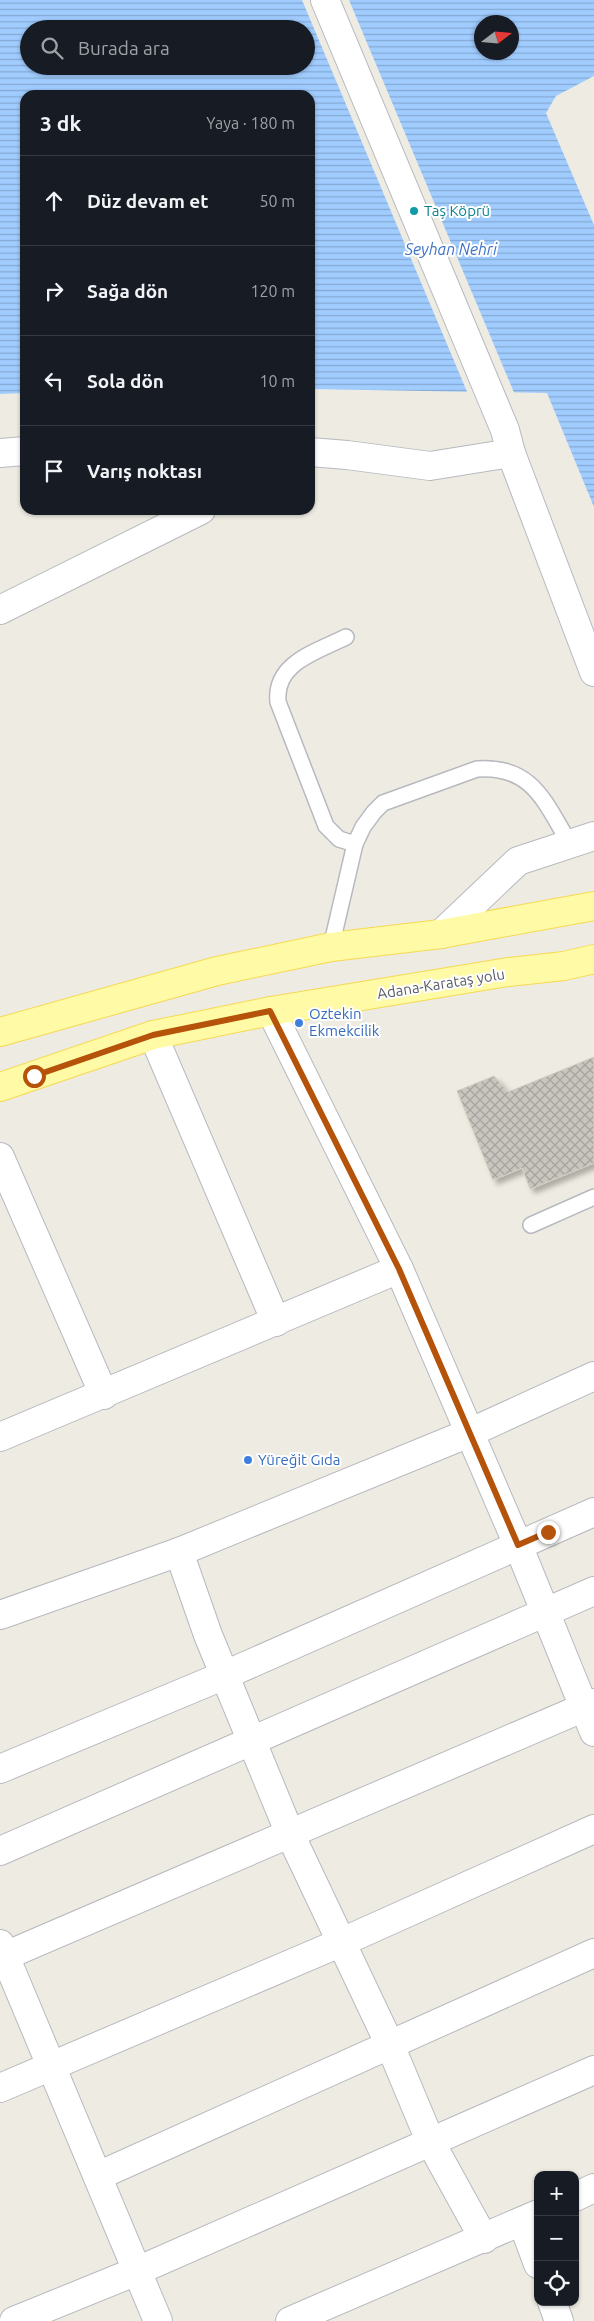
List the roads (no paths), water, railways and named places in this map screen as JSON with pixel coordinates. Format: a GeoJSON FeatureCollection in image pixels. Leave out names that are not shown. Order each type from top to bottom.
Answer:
{"type":"FeatureCollection","features":[{"type":"Feature","properties":{"kind":"main road"},"geometry":{"type":"LineString","coordinates":[[0,1032],[216,971],[331,947],[441,934],[594,906]]}},
{"type":"Feature","properties":{"kind":"main road","name":"Adana-Karataş yolu"},"geometry":{"type":"LineString","coordinates":[[0,1087],[153,1035],[270,1011],[508,972],[564,966],[594,959]]}},
{"type":"Feature","properties":{"kind":"street"},"geometry":{"type":"LineString","coordinates":[[324,0],[508,442],[594,672]]}},
{"type":"Feature","properties":{"kind":"street"},"geometry":{"type":"LineString","coordinates":[[315,454],[347,455],[430,466],[508,442]]}},
{"type":"Feature","properties":{"kind":"street"},"geometry":{"type":"LineString","coordinates":[[0,453],[20,451]]}},
{"type":"Feature","properties":{"kind":"street"},"geometry":{"type":"LineString","coordinates":[[0,610],[191,515]]}},
{"type":"Feature","properties":{"kind":"street"},"geometry":{"type":"LineString","coordinates":[[441,934],[518,861],[582,840]]}},
{"type":"Feature","properties":{"kind":"street"},"geometry":{"type":"LineString","coordinates":[[158,2321],[3,1950],[591,1714],[399,1269],[270,1011]]}},
{"type":"Feature","properties":{"kind":"street"},"geometry":{"type":"LineString","coordinates":[[153,1035],[276,1322]]}},
{"type":"Feature","properties":{"kind":"street"},"geometry":{"type":"LineString","coordinates":[[0,1157],[104,1395]]}},
{"type":"Feature","properties":{"kind":"street"},"geometry":{"type":"LineString","coordinates":[[0,1437],[104,1395],[399,1269]]}},
{"type":"Feature","properties":{"kind":"street"},"geometry":{"type":"LineString","coordinates":[[0,1615],[179,1552],[469,1433],[594,1376]]}},
{"type":"Feature","properties":{"kind":"street"},"geometry":{"type":"LineString","coordinates":[[0,1769],[225,1675],[594,1512]]}},
{"type":"Feature","properties":{"kind":"street"},"geometry":{"type":"LineString","coordinates":[[179,1552],[225,1675],[290,1834],[390,2045],[431,2143],[484,2238]]}},
{"type":"Feature","properties":{"kind":"street"},"geometry":{"type":"LineString","coordinates":[[0,1850],[594,1591]]}},
{"type":"Feature","properties":{"kind":"street"},"geometry":{"type":"LineString","coordinates":[[0,2088],[342,1942],[594,1828]]}},
{"type":"Feature","properties":{"kind":"street"},"geometry":{"type":"LineString","coordinates":[[98,2176],[594,1953]]}},
{"type":"Feature","properties":{"kind":"street"},"geometry":{"type":"LineString","coordinates":[[14,2321],[137,2271],[594,2070]]}},
{"type":"Feature","properties":{"kind":"street"},"geometry":{"type":"LineString","coordinates":[[579,2195],[594,2188]]}},
{"type":"Feature","properties":{"kind":"street"},"geometry":{"type":"LineString","coordinates":[[290,2321],[530,2218],[537,2261]]}},
{"type":"Feature","properties":{"kind":"street"},"geometry":{"type":"LineString","coordinates":[[0,2306],[6,2321]]}},
{"type":"Feature","properties":{"kind":"street"},"geometry":{"type":"LineString","coordinates":[[553,2306],[559,2321]]}},
{"type":"Feature","properties":{"kind":"lane"},"geometry":{"type":"LineString","coordinates":[[346,637],[290,666],[278,683],[277,692],[278,702],[326,826],[338,839],[355,844]]}},
{"type":"Feature","properties":{"kind":"lane"},"geometry":{"type":"LineString","coordinates":[[331,947],[355,844],[363,827],[383,803],[476,770],[493,768],[510,771],[524,777],[582,840]]}},
{"type":"Feature","properties":{"kind":"lane"},"geometry":{"type":"LineString","coordinates":[[530,1225],[594,1198]]}},
{"type":"Feature","properties":{"kind":"water","name":"Seyhan Nehri"},"geometry":{"type":"Polygon","coordinates":[[[0,0],[594,0],[594,76],[556,96],[546,113],[594,225],[594,507],[547,393],[315,389],[315,90],[20,90],[20,393],[0,394],[0,0]]]}},
{"type":"Feature","properties":{"kind":"place","name":"Taș Köprü"},"geometry":{"type":"Point","coordinates":[414,211]}},
{"type":"Feature","properties":{"kind":"place","name":"Oztekin Ekmekcilik"},"geometry":{"type":"Point","coordinates":[299,1023]}},
{"type":"Feature","properties":{"kind":"place","name":"Yüreğit Gıda"},"geometry":{"type":"Point","coordinates":[248,1460]}}]}
